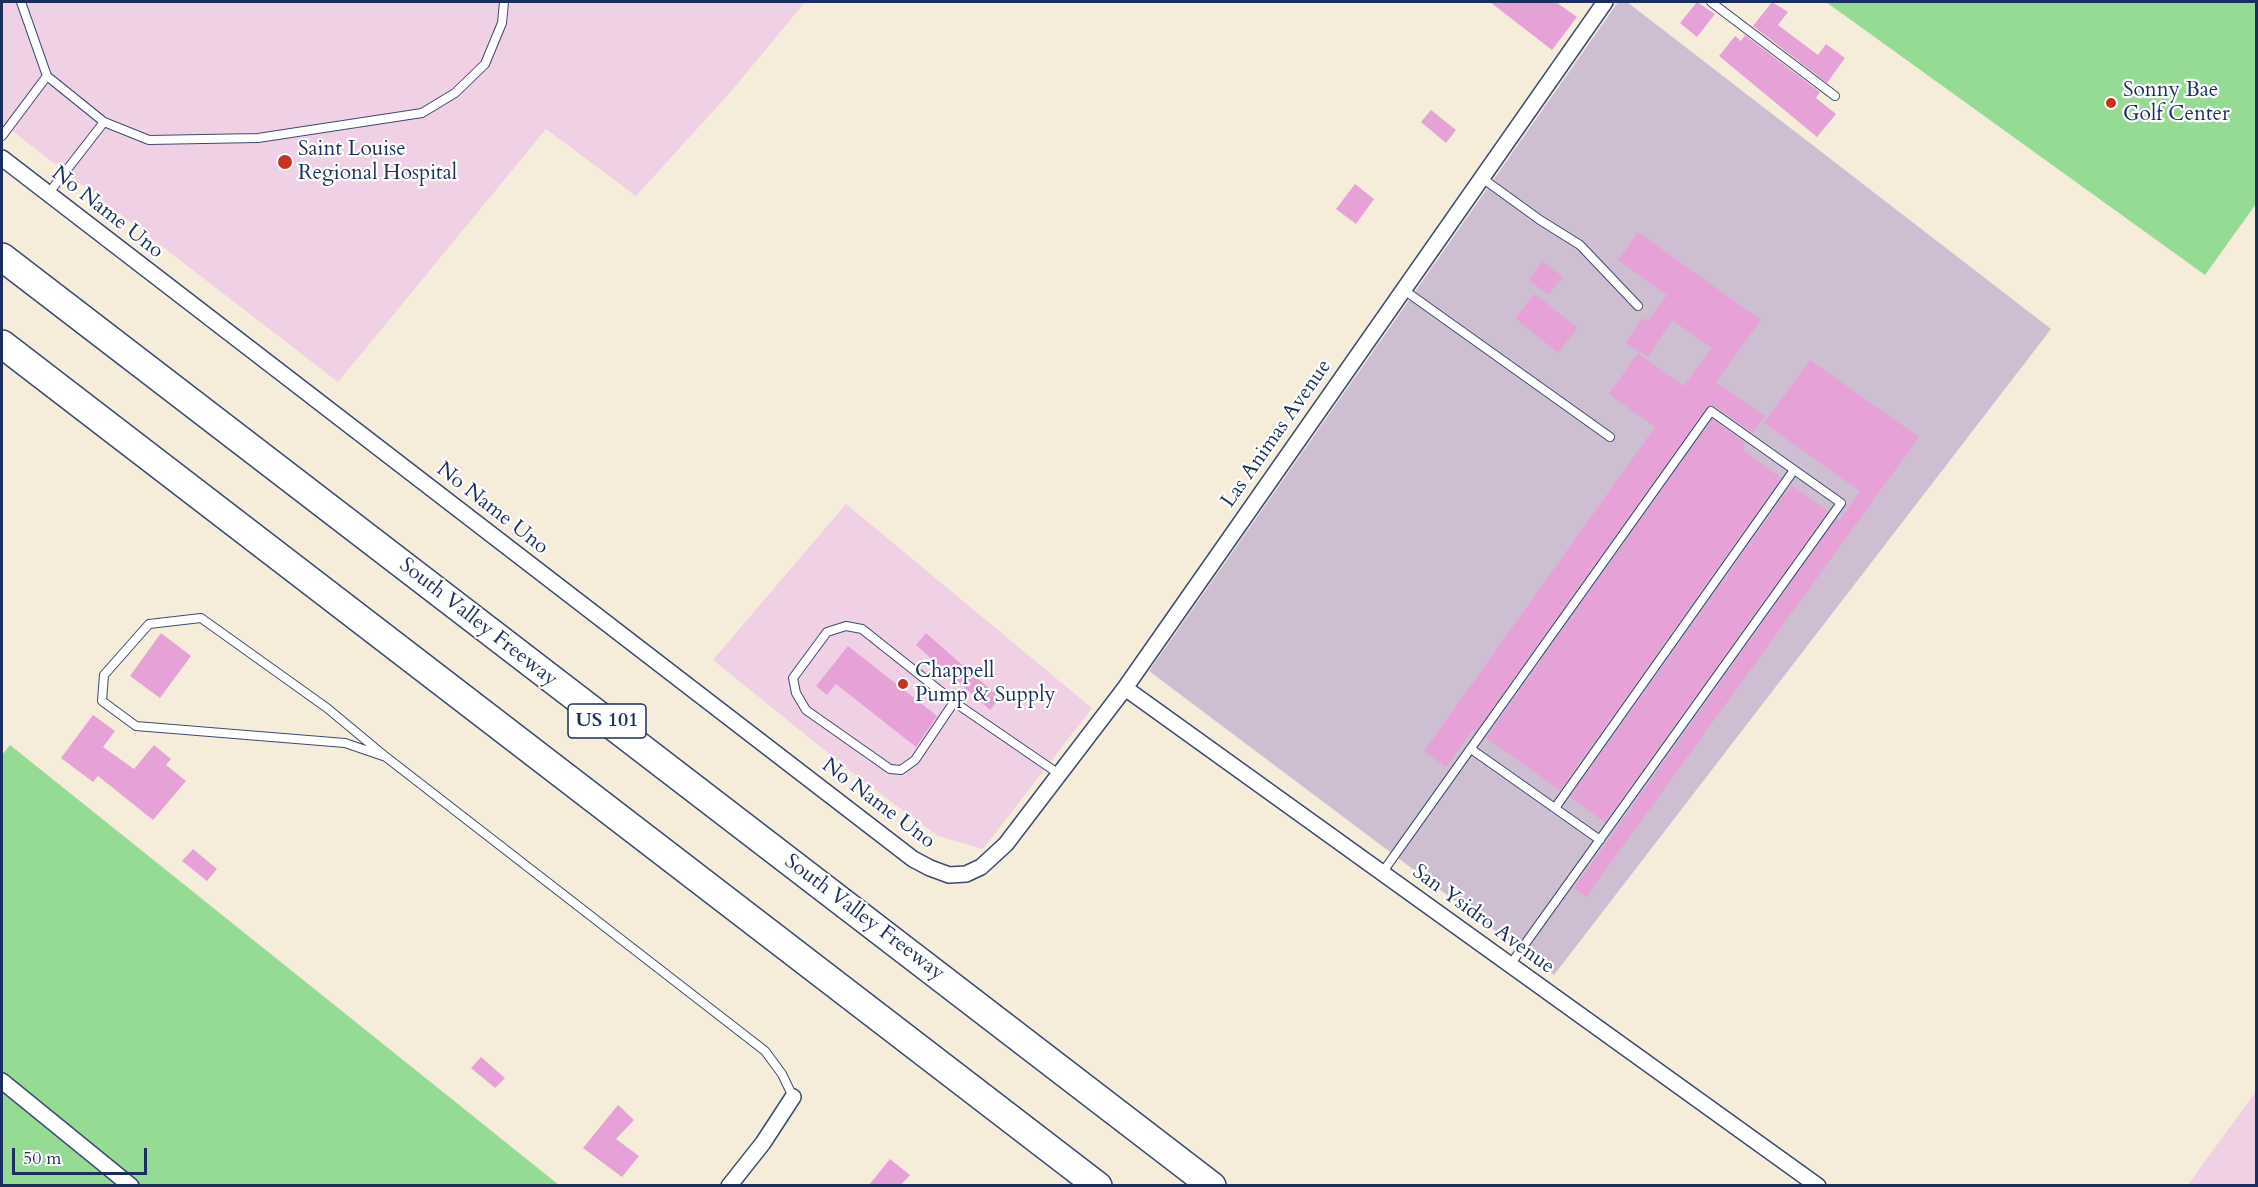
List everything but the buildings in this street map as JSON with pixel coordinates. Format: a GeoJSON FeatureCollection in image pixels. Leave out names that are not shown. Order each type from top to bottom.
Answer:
{"type":"FeatureCollection","features":[{"type":"Feature","properties":{"kind":"highway","name":"South Valley Freeway"},"geometry":{"type":"LineString","coordinates":[[2,257],[1212,1185]]}},
{"type":"Feature","properties":{"kind":"highway"},"geometry":{"type":"LineString","coordinates":[[2,344],[1098,1185]]}},
{"type":"Feature","properties":{"kind":"street","name":"Las Animas Avenue"},"geometry":{"type":"LineString","coordinates":[[966,874],[981,867],[1006,844],[1125,688],[1605,2]]}},
{"type":"Feature","properties":{"kind":"street","name":"No Name Uno"},"geometry":{"type":"LineString","coordinates":[[2,158],[913,859],[949,875],[966,874]]}},
{"type":"Feature","properties":{"kind":"street","name":"San Ysidro Avenue"},"geometry":{"type":"LineString","coordinates":[[1125,688],[1818,1185]]}},
{"type":"Feature","properties":{"kind":"street"},"geometry":{"type":"LineString","coordinates":[[2,1081],[131,1185]]}},
{"type":"Feature","properties":{"kind":"street"},"geometry":{"type":"LineString","coordinates":[[729,1185],[763,1143],[794,1097]]}},
{"type":"Feature","properties":{"kind":"lane"},"geometry":{"type":"LineString","coordinates":[[21,2],[47,76],[104,122],[149,140],[258,138],[422,113],[455,93],[485,64],[502,23],[504,2]]}},
{"type":"Feature","properties":{"kind":"lane"},"geometry":{"type":"LineString","coordinates":[[1711,2],[1835,96]]}},
{"type":"Feature","properties":{"kind":"lane"},"geometry":{"type":"LineString","coordinates":[[2,136],[47,76]]}},
{"type":"Feature","properties":{"kind":"lane"},"geometry":{"type":"LineString","coordinates":[[48,194],[104,122]]}},
{"type":"Feature","properties":{"kind":"lane"},"geometry":{"type":"LineString","coordinates":[[1482,178],[1540,220],[1580,245],[1638,306]]}},
{"type":"Feature","properties":{"kind":"lane"},"geometry":{"type":"LineString","coordinates":[[1404,290],[1610,437]]}},
{"type":"Feature","properties":{"kind":"lane"},"geometry":{"type":"LineString","coordinates":[[1382,873],[1712,411],[1841,503],[1510,965]]}},
{"type":"Feature","properties":{"kind":"lane"},"geometry":{"type":"LineString","coordinates":[[1555,808],[1794,470]]}},
{"type":"Feature","properties":{"kind":"lane"},"geometry":{"type":"LineString","coordinates":[[386,757],[345,743],[136,726],[102,701],[104,675],[149,624],[201,618],[327,708],[386,757],[765,1052],[782,1074],[794,1097]]}},
{"type":"Feature","properties":{"kind":"lane"},"geometry":{"type":"LineString","coordinates":[[954,702],[915,760],[901,770],[890,770],[806,710],[796,693],[793,678],[827,632],[846,626],[862,629],[954,702],[1059,774]]}},
{"type":"Feature","properties":{"kind":"lane"},"geometry":{"type":"LineString","coordinates":[[1471,748],[1600,840]]}},
{"type":"Feature","properties":{"kind":"shaded area","name":"Saint Louise Regional Hospital"},"geometry":{"type":"Polygon","coordinates":[[[2,2],[805,2],[734,88],[636,196],[546,129],[338,382],[2,123],[2,2]]]}},
{"type":"Feature","properties":{"kind":"shaded area"},"geometry":{"type":"Polygon","coordinates":[[[1618,2],[1627,2],[2051,329],[1554,975],[1149,671],[1618,2]]]}},
{"type":"Feature","properties":{"kind":"shaded area","name":"Chappell Pump & Supply"},"geometry":{"type":"Polygon","coordinates":[[[846,504],[1092,708],[983,849],[938,836],[863,781],[713,660],[846,504]]]}},
{"type":"Feature","properties":{"kind":"shaded area"},"geometry":{"type":"Polygon","coordinates":[[[2256,1091],[2256,1185],[2188,1185],[2256,1091]]]}},
{"type":"Feature","properties":{"kind":"green space","name":"Sonny Bae Golf Center"},"geometry":{"type":"Polygon","coordinates":[[[1826,2],[2256,2],[2256,204],[2205,275],[1826,2]]]}},
{"type":"Feature","properties":{"kind":"green space"},"geometry":{"type":"Polygon","coordinates":[[[10,745],[559,1185],[2,1185],[2,755],[10,745]]]}},
{"type":"Feature","properties":{"kind":"place","name":"Sonny Bae Golf Center"},"geometry":{"type":"Point","coordinates":[2111,103]}},
{"type":"Feature","properties":{"kind":"place","name":"Saint Louise Regional Hospital"},"geometry":{"type":"Point","coordinates":[285,162]}},
{"type":"Feature","properties":{"kind":"place","name":"Chappell Pump & Supply"},"geometry":{"type":"Point","coordinates":[903,684]}}]}
